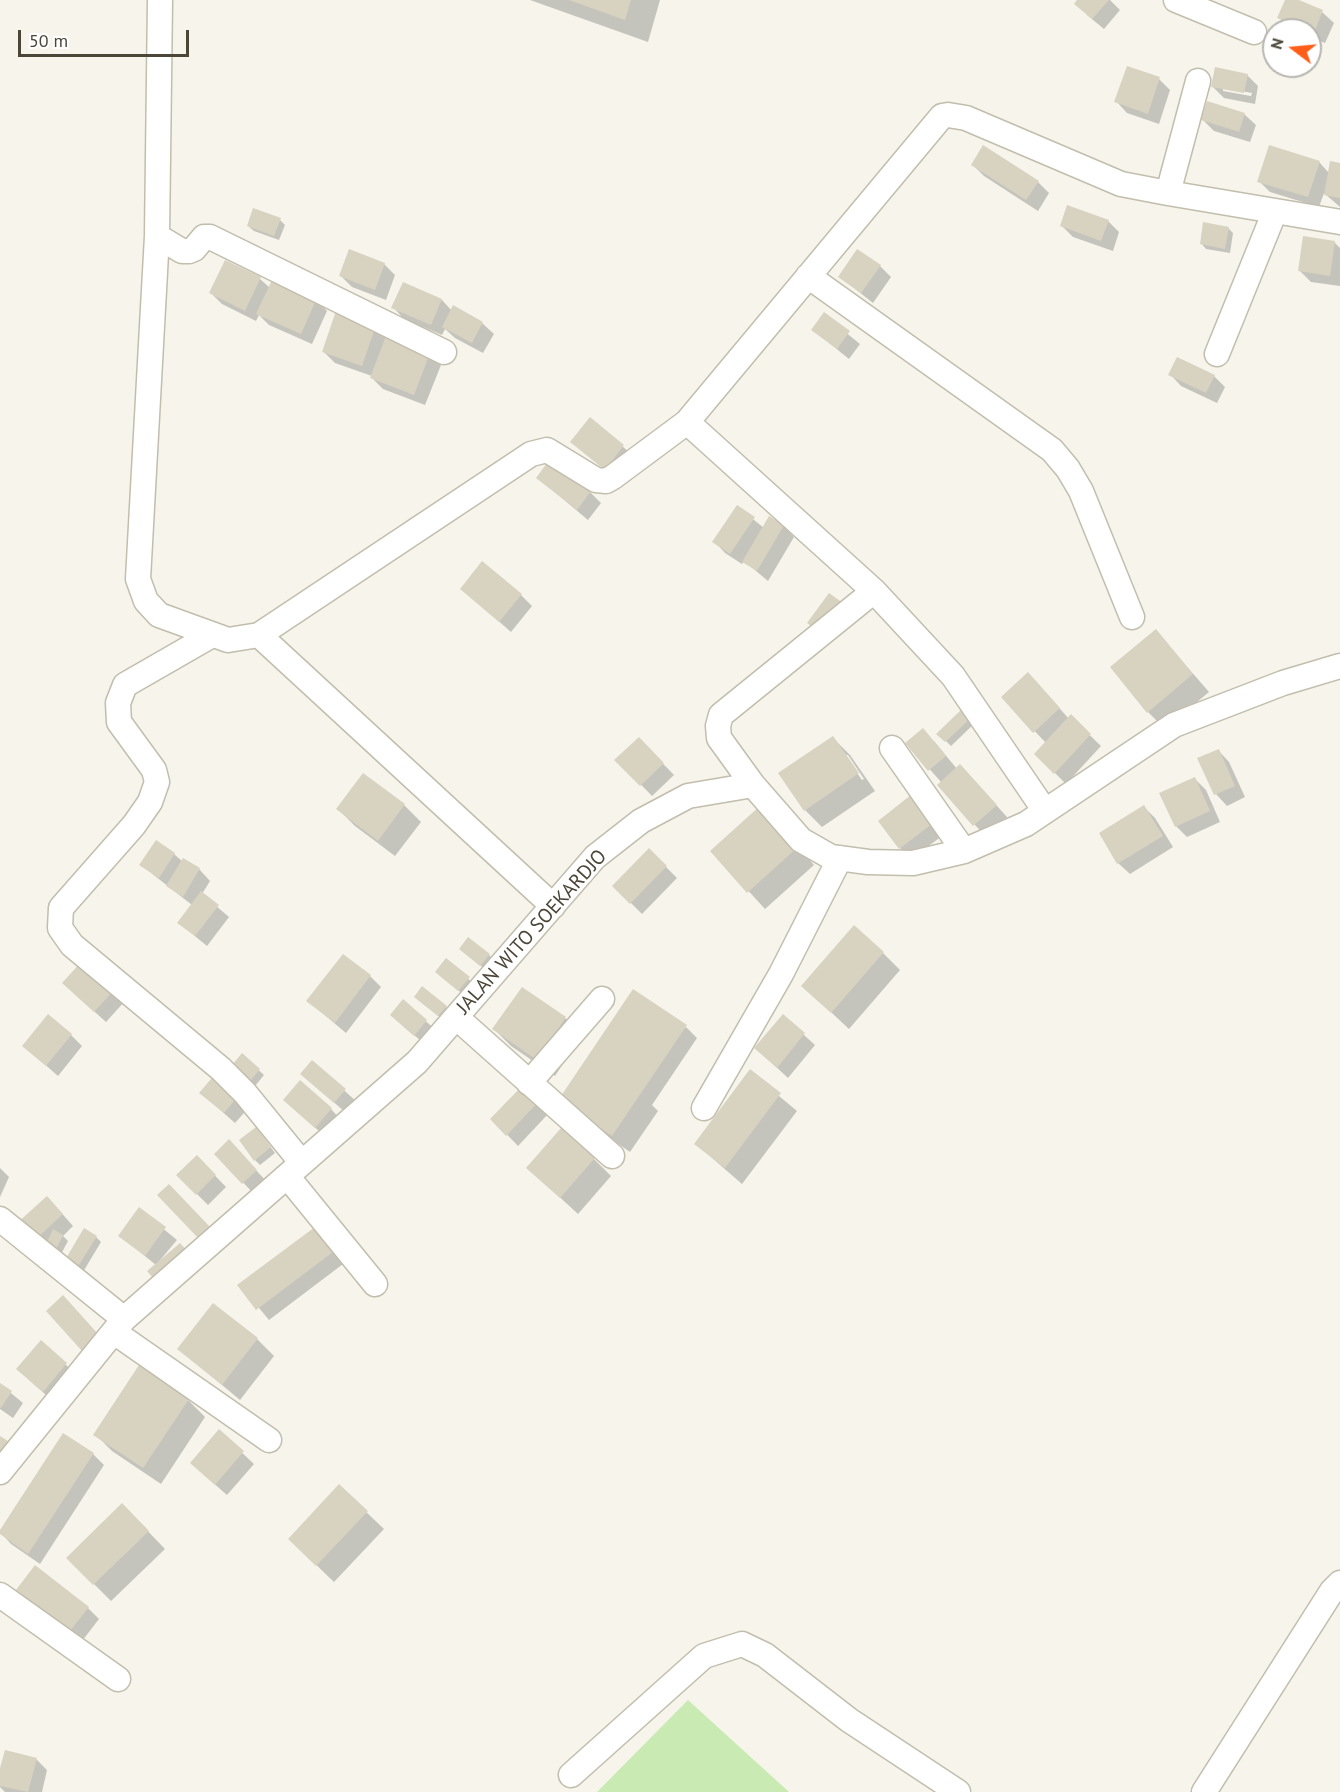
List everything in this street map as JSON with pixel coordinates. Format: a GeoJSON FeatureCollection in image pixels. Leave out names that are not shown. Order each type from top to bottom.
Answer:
{"type":"FeatureCollection","features":[{"type":"Feature","properties":{"kind":"street"},"geometry":{"type":"LineString","coordinates":[[160,0],[157,236],[138,579],[146,601],[159,615],[228,640],[259,635],[531,454],[547,450],[588,476],[606,481],[687,422],[942,116],[966,118],[1121,184],[1340,222]]}},
{"type":"Feature","properties":{"kind":"street"},"geometry":{"type":"LineString","coordinates":[[1176,0],[1254,32]]}},
{"type":"Feature","properties":{"kind":"street"},"geometry":{"type":"LineString","coordinates":[[1168,193],[1198,81]]}},
{"type":"Feature","properties":{"kind":"street"},"geometry":{"type":"LineString","coordinates":[[1217,354],[1275,211]]}},
{"type":"Feature","properties":{"kind":"street"},"geometry":{"type":"LineString","coordinates":[[157,236],[182,251],[194,249],[204,237],[210,237],[444,352]]}},
{"type":"Feature","properties":{"kind":"street"},"geometry":{"type":"LineString","coordinates":[[808,276],[1052,450],[1068,469],[1081,491],[1132,617]]}},
{"type":"Feature","properties":{"kind":"street"},"geometry":{"type":"LineString","coordinates":[[687,422],[874,591],[953,676],[1045,811]]}},
{"type":"Feature","properties":{"kind":"street"},"geometry":{"type":"LineString","coordinates":[[874,591],[721,715],[718,726],[719,738],[753,785],[801,840],[831,857],[868,862],[913,863],[964,851],[1026,824],[1174,725],[1283,683],[1340,666]]}},
{"type":"Feature","properties":{"kind":"street"},"geometry":{"type":"LineString","coordinates":[[212,635],[125,685],[118,703],[119,722],[154,770],[157,782],[150,802],[134,825],[61,908],[60,928],[72,945],[221,1069],[245,1093],[294,1170],[375,1284]]}},
{"type":"Feature","properties":{"kind":"street"},"geometry":{"type":"LineString","coordinates":[[259,635],[553,906]]}},
{"type":"Feature","properties":{"kind":"street"},"geometry":{"type":"LineString","coordinates":[[892,748],[964,851]]}},
{"type":"Feature","properties":{"kind":"street","name":"JALAN WITO SOEKARDJO"},"geometry":{"type":"LineString","coordinates":[[0,1472],[119,1326],[417,1062],[595,857],[640,821],[688,796],[753,785]]}},
{"type":"Feature","properties":{"kind":"street"},"geometry":{"type":"LineString","coordinates":[[704,1108],[781,974],[840,858]]}},
{"type":"Feature","properties":{"kind":"street"},"geometry":{"type":"LineString","coordinates":[[529,1083],[602,999]]}},
{"type":"Feature","properties":{"kind":"street"},"geometry":{"type":"LineString","coordinates":[[456,1017],[612,1156]]}},
{"type":"Feature","properties":{"kind":"street"},"geometry":{"type":"LineString","coordinates":[[0,1219],[119,1326],[269,1440]]}},
{"type":"Feature","properties":{"kind":"street"},"geometry":{"type":"LineString","coordinates":[[1204,1792],[1332,1591],[1340,1583]]}},
{"type":"Feature","properties":{"kind":"street"},"geometry":{"type":"LineString","coordinates":[[0,1595],[118,1679]]}},
{"type":"Feature","properties":{"kind":"street"},"geometry":{"type":"LineString","coordinates":[[571,1775],[704,1656],[742,1644],[765,1655],[849,1720],[958,1792]]}},
{"type":"Feature","properties":{"kind":"green space"},"geometry":{"type":"Polygon","coordinates":[[[688,1700],[789,1792],[597,1792],[688,1700]]]}},
{"type":"Feature","properties":{"kind":"building"},"geometry":{"type":"Polygon","coordinates":[[[569,0],[631,0],[625,20],[569,0]]]}},
{"type":"Feature","properties":{"kind":"building"},"geometry":{"type":"Polygon","coordinates":[[[1077,0],[1109,0],[1092,19],[1074,4],[1077,0]]]}},
{"type":"Feature","properties":{"kind":"building"},"geometry":{"type":"Polygon","coordinates":[[[1285,0],[1299,0],[1323,10],[1320,18],[1277,18],[1285,0]]]}},
{"type":"Feature","properties":{"kind":"building"},"geometry":{"type":"Polygon","coordinates":[[[1127,66],[1160,77],[1148,114],[1114,102],[1127,66]]]}},
{"type":"Feature","properties":{"kind":"building"},"geometry":{"type":"Polygon","coordinates":[[[1215,67],[1248,74],[1244,93],[1211,87],[1215,67]]]}},
{"type":"Feature","properties":{"kind":"building"},"geometry":{"type":"Polygon","coordinates":[[[1207,101],[1245,113],[1239,132],[1201,120],[1207,101]]]}},
{"type":"Feature","properties":{"kind":"building"},"geometry":{"type":"Polygon","coordinates":[[[983,145],[1039,181],[1026,200],[971,165],[983,145]]]}},
{"type":"Feature","properties":{"kind":"building"},"geometry":{"type":"Polygon","coordinates":[[[1269,145],[1320,161],[1308,197],[1257,182],[1269,145]]]}},
{"type":"Feature","properties":{"kind":"building"},"geometry":{"type":"Polygon","coordinates":[[[1330,161],[1340,163],[1340,198],[1324,195],[1330,161]]]}},
{"type":"Feature","properties":{"kind":"building"},"geometry":{"type":"Polygon","coordinates":[[[1067,205],[1109,220],[1101,241],[1060,226],[1067,205]]]}},
{"type":"Feature","properties":{"kind":"building"},"geometry":{"type":"Polygon","coordinates":[[[253,208],[281,218],[274,236],[247,226],[253,208]]]}},
{"type":"Feature","properties":{"kind":"building"},"geometry":{"type":"Polygon","coordinates":[[[1203,222],[1229,227],[1225,249],[1200,244],[1203,222]]]}},
{"type":"Feature","properties":{"kind":"building"},"geometry":{"type":"Polygon","coordinates":[[[1303,236],[1335,241],[1330,276],[1298,271],[1303,236]]]}},
{"type":"Feature","properties":{"kind":"building"},"geometry":{"type":"Polygon","coordinates":[[[349,249],[385,263],[375,290],[339,276],[349,249]]]}},
{"type":"Feature","properties":{"kind":"building"},"geometry":{"type":"Polygon","coordinates":[[[857,249],[881,265],[861,293],[838,277],[857,249]]]}},
{"type":"Feature","properties":{"kind":"building"},"geometry":{"type":"Polygon","coordinates":[[[225,260],[261,277],[245,311],[209,293],[225,260]]]}},
{"type":"Feature","properties":{"kind":"building"},"geometry":{"type":"Polygon","coordinates":[[[273,278],[317,298],[301,334],[256,314],[273,278]]]}},
{"type":"Feature","properties":{"kind":"building"},"geometry":{"type":"Polygon","coordinates":[[[403,282],[442,299],[431,325],[391,308],[403,282]]]}},
{"type":"Feature","properties":{"kind":"building"},"geometry":{"type":"Polygon","coordinates":[[[453,305],[483,322],[472,343],[442,327],[453,305]]]}},
{"type":"Feature","properties":{"kind":"building"},"geometry":{"type":"Polygon","coordinates":[[[336,311],[376,325],[362,366],[322,352],[336,311]]]}},
{"type":"Feature","properties":{"kind":"building"},"geometry":{"type":"Polygon","coordinates":[[[824,312],[850,331],[837,349],[811,330],[824,312]]]}},
{"type":"Feature","properties":{"kind":"building"},"geometry":{"type":"Polygon","coordinates":[[[386,336],[430,353],[414,395],[370,378],[386,336]]]}},
{"type":"Feature","properties":{"kind":"building"},"geometry":{"type":"Polygon","coordinates":[[[1177,357],[1215,375],[1206,393],[1168,375],[1177,357]]]}},
{"type":"Feature","properties":{"kind":"building"},"geometry":{"type":"Polygon","coordinates":[[[590,417],[624,445],[605,470],[570,442],[590,417]]]}},
{"type":"Feature","properties":{"kind":"building"},"geometry":{"type":"Polygon","coordinates":[[[550,459],[591,491],[577,510],[536,478],[550,459]]]}},
{"type":"Feature","properties":{"kind":"building"},"geometry":{"type":"Polygon","coordinates":[[[737,505],[755,517],[730,554],[712,542],[737,505]]]}},
{"type":"Feature","properties":{"kind":"building"},"geometry":{"type":"Polygon","coordinates":[[[769,516],[784,525],[757,571],[742,562],[769,516]]]}},
{"type":"Feature","properties":{"kind":"building"},"geometry":{"type":"Polygon","coordinates":[[[482,561],[522,594],[499,622],[460,589],[482,561]]]}},
{"type":"Feature","properties":{"kind":"building"},"geometry":{"type":"Polygon","coordinates":[[[829,593],[843,603],[821,633],[807,623],[829,593]]]}},
{"type":"Feature","properties":{"kind":"building"},"geometry":{"type":"Polygon","coordinates":[[[1156,629],[1193,674],[1147,713],[1110,667],[1156,629]]]}},
{"type":"Feature","properties":{"kind":"building"},"geometry":{"type":"Polygon","coordinates":[[[1028,672],[1060,708],[1033,733],[1001,697],[1028,672]]]}},
{"type":"Feature","properties":{"kind":"building"},"geometry":{"type":"Polygon","coordinates":[[[963,708],[972,717],[945,742],[936,734],[963,708]]]}},
{"type":"Feature","properties":{"kind":"building"},"geometry":{"type":"Polygon","coordinates":[[[1071,714],[1091,734],[1054,774],[1034,754],[1071,714]]]}},
{"type":"Feature","properties":{"kind":"building"},"geometry":{"type":"Polygon","coordinates":[[[923,728],[946,756],[928,771],[905,743],[923,728]]]}},
{"type":"Feature","properties":{"kind":"building"},"geometry":{"type":"Polygon","coordinates":[[[833,736],[859,773],[804,811],[778,773],[833,736]]]}},
{"type":"Feature","properties":{"kind":"building"},"geometry":{"type":"Polygon","coordinates":[[[639,737],[664,763],[640,786],[614,760],[639,737]]]}},
{"type":"Feature","properties":{"kind":"building"},"geometry":{"type":"Polygon","coordinates":[[[1219,749],[1235,786],[1214,795],[1197,758],[1219,749]]]}},
{"type":"Feature","properties":{"kind":"building"},"geometry":{"type":"Polygon","coordinates":[[[960,764],[997,805],[973,826],[937,785],[960,764]]]}},
{"type":"Feature","properties":{"kind":"building"},"geometry":{"type":"Polygon","coordinates":[[[363,773],[405,804],[378,841],[336,809],[363,773]]]}},
{"type":"Feature","properties":{"kind":"building"},"geometry":{"type":"Polygon","coordinates":[[[1195,777],[1210,811],[1175,827],[1159,793],[1195,777]]]}},
{"type":"Feature","properties":{"kind":"building"},"geometry":{"type":"Polygon","coordinates":[[[911,795],[932,824],[899,849],[878,821],[911,795]]]}},
{"type":"Feature","properties":{"kind":"building"},"geometry":{"type":"Polygon","coordinates":[[[761,805],[798,847],[747,893],[710,851],[761,805]]]}},
{"type":"Feature","properties":{"kind":"building"},"geometry":{"type":"Polygon","coordinates":[[[1144,805],[1163,836],[1117,864],[1099,833],[1144,805]]]}},
{"type":"Feature","properties":{"kind":"building"},"geometry":{"type":"Polygon","coordinates":[[[156,840],[175,853],[159,878],[139,865],[156,840]]]}},
{"type":"Feature","properties":{"kind":"building"},"geometry":{"type":"Polygon","coordinates":[[[649,848],[667,866],[630,904],[612,886],[649,848]]]}},
{"type":"Feature","properties":{"kind":"building"},"geometry":{"type":"Polygon","coordinates":[[[183,858],[200,868],[183,897],[166,886],[183,858]]]}},
{"type":"Feature","properties":{"kind":"building"},"geometry":{"type":"Polygon","coordinates":[[[201,891],[219,905],[195,936],[177,923],[201,891]]]}},
{"type":"Feature","properties":{"kind":"building"},"geometry":{"type":"Polygon","coordinates":[[[854,925],[884,952],[831,1013],[801,986],[854,925]]]}},
{"type":"Feature","properties":{"kind":"building"},"geometry":{"type":"Polygon","coordinates":[[[468,937],[490,954],[480,966],[459,949],[468,937]]]}},
{"type":"Feature","properties":{"kind":"building"},"geometry":{"type":"Polygon","coordinates":[[[343,954],[371,975],[335,1023],[306,1001],[343,954]]]}},
{"type":"Feature","properties":{"kind":"building"},"geometry":{"type":"Polygon","coordinates":[[[446,958],[470,977],[458,991],[435,972],[446,958]]]}},
{"type":"Feature","properties":{"kind":"building"},"geometry":{"type":"Polygon","coordinates":[[[83,960],[115,989],[94,1012],[62,983],[83,960]]]}},
{"type":"Feature","properties":{"kind":"building"},"geometry":{"type":"Polygon","coordinates":[[[422,986],[447,1006],[438,1016],[414,997],[422,986]]]}},
{"type":"Feature","properties":{"kind":"building"},"geometry":{"type":"Polygon","coordinates":[[[522,987],[566,1017],[537,1060],[492,1029],[522,987]]]}},
{"type":"Feature","properties":{"kind":"building"},"geometry":{"type":"Polygon","coordinates":[[[633,989],[687,1025],[612,1136],[559,1099],[633,989]]]}},
{"type":"Feature","properties":{"kind":"building"},"geometry":{"type":"Polygon","coordinates":[[[403,999],[427,1020],[414,1036],[390,1015],[403,999]]]}},
{"type":"Feature","properties":{"kind":"building"},"geometry":{"type":"Polygon","coordinates":[[[48,1014],[72,1034],[46,1066],[22,1046],[48,1014]]]}},
{"type":"Feature","properties":{"kind":"building"},"geometry":{"type":"Polygon","coordinates":[[[783,1014],[805,1033],[777,1068],[754,1048],[783,1014]]]}},
{"type":"Feature","properties":{"kind":"building"},"geometry":{"type":"Polygon","coordinates":[[[242,1053],[260,1069],[245,1087],[227,1071],[242,1053]]]}},
{"type":"Feature","properties":{"kind":"building"},"geometry":{"type":"Polygon","coordinates":[[[312,1060],[346,1089],[334,1103],[300,1074],[312,1060]]]}},
{"type":"Feature","properties":{"kind":"building"},"geometry":{"type":"Polygon","coordinates":[[[750,1069],[781,1093],[725,1168],[694,1144],[750,1069]]]}},
{"type":"Feature","properties":{"kind":"building"},"geometry":{"type":"Polygon","coordinates":[[[217,1072],[241,1093],[224,1113],[199,1093],[217,1072]]]}},
{"type":"Feature","properties":{"kind":"building"},"geometry":{"type":"Polygon","coordinates":[[[300,1080],[332,1108],[315,1128],[283,1100],[300,1080]]]}},
{"type":"Feature","properties":{"kind":"building"},"geometry":{"type":"Polygon","coordinates":[[[523,1085],[539,1101],[506,1136],[490,1119],[523,1085]]]}},
{"type":"Feature","properties":{"kind":"building"},"geometry":{"type":"Polygon","coordinates":[[[256,1127],[271,1147],[254,1161],[239,1140],[256,1127]]]}},
{"type":"Feature","properties":{"kind":"building"},"geometry":{"type":"Polygon","coordinates":[[[561,1128],[595,1158],[560,1198],[526,1168],[561,1128]]]}},
{"type":"Feature","properties":{"kind":"building"},"geometry":{"type":"Polygon","coordinates":[[[229,1139],[257,1170],[242,1184],[214,1154],[229,1139]]]}},
{"type":"Feature","properties":{"kind":"building"},"geometry":{"type":"Polygon","coordinates":[[[197,1155],[216,1175],[196,1195],[176,1175],[197,1155]]]}},
{"type":"Feature","properties":{"kind":"building"},"geometry":{"type":"Polygon","coordinates":[[[169,1184],[212,1229],[200,1240],[157,1195],[169,1184]]]}},
{"type":"Feature","properties":{"kind":"building"},"geometry":{"type":"Polygon","coordinates":[[[47,1196],[63,1214],[33,1242],[16,1224],[47,1196]]]}},
{"type":"Feature","properties":{"kind":"building"},"geometry":{"type":"Polygon","coordinates":[[[139,1207],[166,1227],[145,1256],[118,1236],[139,1207]]]}},
{"type":"Feature","properties":{"kind":"building"},"geometry":{"type":"Polygon","coordinates":[[[319,1224],[337,1249],[256,1310],[237,1285],[319,1224]]]}},
{"type":"Feature","properties":{"kind":"building"},"geometry":{"type":"Polygon","coordinates":[[[84,1228],[97,1236],[77,1268],[65,1260],[84,1228]]]}},
{"type":"Feature","properties":{"kind":"building"},"geometry":{"type":"Polygon","coordinates":[[[53,1229],[63,1235],[54,1254],[44,1249],[53,1229]]]}},
{"type":"Feature","properties":{"kind":"building"},"geometry":{"type":"Polygon","coordinates":[[[180,1243],[191,1255],[158,1284],[147,1271],[180,1243]]]}},
{"type":"Feature","properties":{"kind":"building"},"geometry":{"type":"Polygon","coordinates":[[[63,1295],[99,1335],[82,1351],[46,1311],[63,1295]]]}},
{"type":"Feature","properties":{"kind":"building"},"geometry":{"type":"Polygon","coordinates":[[[213,1303],[258,1338],[222,1385],[177,1349],[213,1303]]]}},
{"type":"Feature","properties":{"kind":"building"},"geometry":{"type":"Polygon","coordinates":[[[41,1340],[67,1363],[43,1392],[16,1369],[41,1340]]]}},
{"type":"Feature","properties":{"kind":"building"},"geometry":{"type":"Polygon","coordinates":[[[139,1365],[189,1399],[143,1468],[93,1435],[139,1365]]]}},
{"type":"Feature","properties":{"kind":"building"},"geometry":{"type":"Polygon","coordinates":[[[0,1383],[12,1391],[1,1408],[0,1407],[0,1383]]]}},
{"type":"Feature","properties":{"kind":"building"},"geometry":{"type":"Polygon","coordinates":[[[219,1429],[244,1451],[215,1485],[190,1463],[219,1429]]]}},
{"type":"Feature","properties":{"kind":"building"},"geometry":{"type":"Polygon","coordinates":[[[63,1433],[94,1453],[28,1554],[0,1534],[0,1530],[63,1433]]]}},
{"type":"Feature","properties":{"kind":"building"},"geometry":{"type":"Polygon","coordinates":[[[0,1436],[8,1441],[0,1453],[0,1436]]]}},
{"type":"Feature","properties":{"kind":"building"},"geometry":{"type":"Polygon","coordinates":[[[339,1484],[368,1511],[316,1566],[288,1539],[339,1484]]]}},
{"type":"Feature","properties":{"kind":"building"},"geometry":{"type":"Polygon","coordinates":[[[122,1503],[149,1531],[93,1585],[66,1558],[122,1503]]]}},
{"type":"Feature","properties":{"kind":"building"},"geometry":{"type":"Polygon","coordinates":[[[35,1565],[89,1607],[70,1631],[16,1590],[35,1565]]]}},
{"type":"Feature","properties":{"kind":"building"},"geometry":{"type":"Polygon","coordinates":[[[5,1750],[37,1758],[28,1792],[0,1786],[0,1768],[5,1750]]]}}]}
